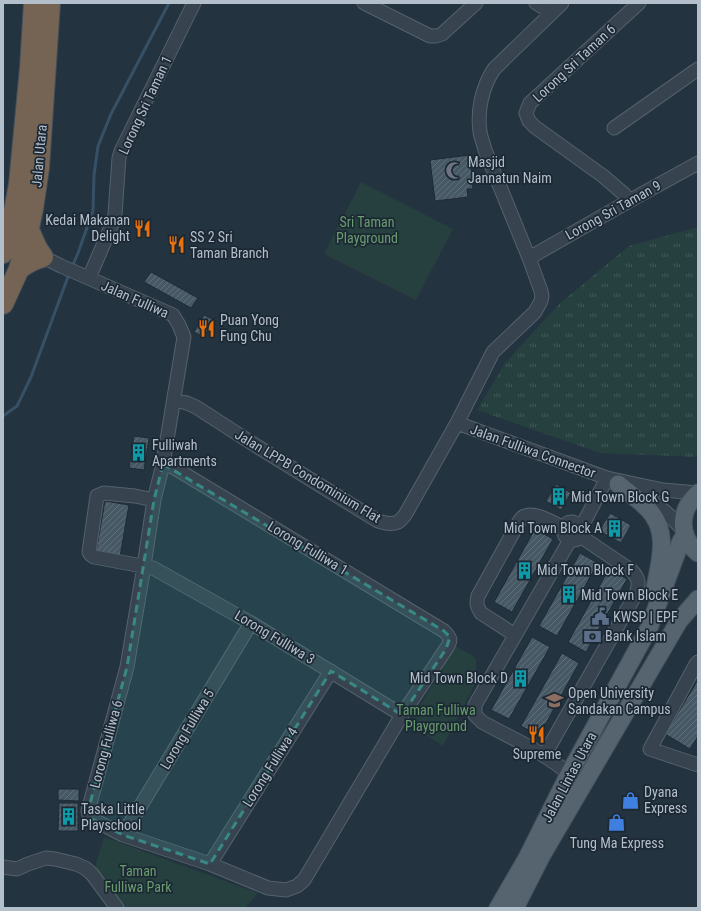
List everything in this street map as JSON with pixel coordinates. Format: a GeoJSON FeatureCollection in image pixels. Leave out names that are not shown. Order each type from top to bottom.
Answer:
{"type":"FeatureCollection","features":[{"type":"Feature","properties":{"kind":"highway","name":"Jalan Utara"},"geometry":{"type":"LineString","coordinates":[[4,248],[12,222],[19,184],[30,68],[34,3]]}},
{"type":"Feature","properties":{"kind":"highway","name":"Jalan Utara"},"geometry":{"type":"LineString","coordinates":[[3,304],[15,265],[29,230],[33,209],[39,168],[50,3]]}},
{"type":"Feature","properties":{"kind":"highway"},"geometry":{"type":"LineString","coordinates":[[15,265],[44,257],[37,248],[29,230]]}},
{"type":"Feature","properties":{"kind":"main road"},"geometry":{"type":"LineString","coordinates":[[609,479],[648,508],[660,526],[662,548],[649,628]]}},
{"type":"Feature","properties":{"kind":"main road"},"geometry":{"type":"LineString","coordinates":[[698,493],[690,501],[685,510],[683,520],[684,533],[692,548],[698,553]]}},
{"type":"Feature","properties":{"kind":"main road","name":"Jalan Lintas Utara"},"geometry":{"type":"LineString","coordinates":[[498,908],[527,858],[569,774],[649,628],[684,533]]}},
{"type":"Feature","properties":{"kind":"main road","name":"Jalan Lintas Utara"},"geometry":{"type":"LineString","coordinates":[[515,908],[550,842],[679,621],[698,599]]}},
{"type":"Feature","properties":{"kind":"main road"},"geometry":{"type":"LineString","coordinates":[[679,621],[698,603]]}},
{"type":"Feature","properties":{"kind":"street","name":"Lorong Sri Taman 1"},"geometry":{"type":"LineString","coordinates":[[83,276],[113,222],[115,214],[119,158],[121,151],[194,3]]}},
{"type":"Feature","properties":{"kind":"street"},"geometry":{"type":"LineString","coordinates":[[364,3],[430,36],[442,34],[476,3]]}},
{"type":"Feature","properties":{"kind":"street"},"geometry":{"type":"LineString","coordinates":[[536,3],[552,13]]}},
{"type":"Feature","properties":{"kind":"street","name":"Jalan LPPB Condominium Flat"},"geometry":{"type":"LineString","coordinates":[[174,400],[196,407],[376,520],[384,523],[398,522],[405,515],[457,423],[494,352],[536,312],[539,306],[542,296],[541,291],[480,133],[480,109],[485,84],[494,69],[562,3]]}},
{"type":"Feature","properties":{"kind":"street","name":"Lorong Sri Taman 6"},"geometry":{"type":"LineString","coordinates":[[629,201],[624,194],[603,176],[535,127],[529,121],[526,113],[530,103],[639,3]]}},
{"type":"Feature","properties":{"kind":"street"},"geometry":{"type":"LineString","coordinates":[[614,128],[698,69]]}},
{"type":"Feature","properties":{"kind":"street","name":"Lorong Sri Taman 9"},"geometry":{"type":"LineString","coordinates":[[529,258],[698,163]]}},
{"type":"Feature","properties":{"kind":"street","name":"Jalan Fulliwa"},"geometry":{"type":"LineString","coordinates":[[44,257],[83,276],[173,315],[179,325],[184,337],[163,464]]}},
{"type":"Feature","properties":{"kind":"street","name":"Jalan Fulliwa Connector"},"geometry":{"type":"LineString","coordinates":[[457,423],[609,479],[652,502],[667,513],[684,533]]}},
{"type":"Feature","properties":{"kind":"street","name":"Lorong Fulliwa 6"},"geometry":{"type":"LineString","coordinates":[[163,464],[154,500],[127,667],[88,811],[90,818],[123,835],[210,864],[268,888],[286,890],[297,886],[304,880],[402,714]]}},
{"type":"Feature","properties":{"kind":"street","name":"Lorong Fulliwa 1"},"geometry":{"type":"LineString","coordinates":[[163,464],[180,471],[444,631],[450,637],[450,644],[402,714]]}},
{"type":"Feature","properties":{"kind":"street"},"geometry":{"type":"LineString","coordinates":[[569,774],[560,766],[544,756],[482,722],[475,715],[475,705],[574,531],[609,479]]}},
{"type":"Feature","properties":{"kind":"street","name":"Jalan Fulliwa Connector"},"geometry":{"type":"LineString","coordinates":[[609,479],[663,490],[698,493]]}},
{"type":"Feature","properties":{"kind":"street","name":"Lorong Fulliwa 3"},"geometry":{"type":"LineString","coordinates":[[154,500],[135,496],[104,493],[97,496],[89,552],[91,555],[94,557],[153,568],[251,623],[402,714]]}},
{"type":"Feature","properties":{"kind":"street"},"geometry":{"type":"LineString","coordinates":[[515,635],[481,613],[476,602],[520,520],[525,515],[537,516],[574,531],[632,571],[637,577],[639,584],[637,592],[544,756]]}},
{"type":"Feature","properties":{"kind":"street","name":"Lorong Fulliwa 5"},"geometry":{"type":"LineString","coordinates":[[123,835],[251,623]]}},
{"type":"Feature","properties":{"kind":"street"},"geometry":{"type":"LineString","coordinates":[[698,662],[650,749],[698,765]]}},
{"type":"Feature","properties":{"kind":"street","name":"Lorong Fulliwa 4"},"geometry":{"type":"LineString","coordinates":[[210,864],[331,670]]}},
{"type":"Feature","properties":{"kind":"street"},"geometry":{"type":"LineString","coordinates":[[3,867],[17,869],[46,858],[76,864],[85,868],[92,874],[117,908]]}},
{"type":"Feature","properties":{"kind":"highlighted area"},"geometry":{"type":"Polygon","coordinates":[[[163,464],[444,631],[450,637],[446,649],[402,715],[331,671],[210,864],[123,835],[90,818],[88,811],[127,667],[154,500],[163,464]]]}},
{"type":"Feature","properties":{"kind":"green space","name":"Sri Taman Playground"},"geometry":{"type":"Polygon","coordinates":[[[361,182],[453,229],[416,300],[324,254],[361,182]]]}},
{"type":"Feature","properties":{"kind":"green space"},"geometry":{"type":"Polygon","coordinates":[[[698,227],[698,454],[696,457],[600,453],[477,410],[505,363],[560,303],[629,246],[698,227]]]}},
{"type":"Feature","properties":{"kind":"green space","name":"Taman Fulliwa Playground"},"geometry":{"type":"Polygon","coordinates":[[[456,646],[476,658],[476,682],[443,746],[409,724],[456,646]]]}},
{"type":"Feature","properties":{"kind":"green space","name":"Taman Fulliwa Park"},"geometry":{"type":"Polygon","coordinates":[[[104,837],[258,893],[245,908],[125,908],[94,870],[104,837]]]}},
{"type":"Feature","properties":{"kind":"building"},"geometry":{"type":"Polygon","coordinates":[[[470,155],[473,189],[467,189],[468,197],[435,201],[430,160],[470,155]]]}},
{"type":"Feature","properties":{"kind":"building"},"geometry":{"type":"Polygon","coordinates":[[[151,272],[198,298],[191,308],[144,282],[151,272]]]}},
{"type":"Feature","properties":{"kind":"building"},"geometry":{"type":"Polygon","coordinates":[[[204,315],[214,320],[204,337],[194,332],[204,315]]]}},
{"type":"Feature","properties":{"kind":"building","name":"Fulliwah Apartments"},"geometry":{"type":"Polygon","coordinates":[[[134,436],[149,438],[144,470],[129,468],[134,436]]]}},
{"type":"Feature","properties":{"kind":"building","name":"Mid Town Block G"},"geometry":{"type":"Polygon","coordinates":[[[556,484],[571,493],[561,510],[546,501],[556,484]]]}},
{"type":"Feature","properties":{"kind":"building"},"geometry":{"type":"Polygon","coordinates":[[[105,501],[129,505],[120,557],[96,552],[105,501]]]}},
{"type":"Feature","properties":{"kind":"building","name":"Mid Town Block A"},"geometry":{"type":"Polygon","coordinates":[[[610,513],[631,525],[621,543],[599,531],[610,513]]]}},
{"type":"Feature","properties":{"kind":"building","name":"Mid Town Block F"},"geometry":{"type":"Polygon","coordinates":[[[535,529],[553,539],[512,612],[494,602],[535,529]]]}},
{"type":"Feature","properties":{"kind":"building","name":"Mid Town Block E"},"geometry":{"type":"Polygon","coordinates":[[[580,553],[598,563],[557,636],[539,626],[580,553]]]}},
{"type":"Feature","properties":{"kind":"building"},"geometry":{"type":"Polygon","coordinates":[[[609,569],[627,579],[586,652],[568,642],[609,569]]]}},
{"type":"Feature","properties":{"kind":"building","name":"Mid Town Block D"},"geometry":{"type":"Polygon","coordinates":[[[532,637],[550,647],[509,719],[491,710],[532,637]]]}},
{"type":"Feature","properties":{"kind":"building"},"geometry":{"type":"Polygon","coordinates":[[[562,653],[579,663],[539,736],[521,726],[562,653]]]}},
{"type":"Feature","properties":{"kind":"building"},"geometry":{"type":"Polygon","coordinates":[[[698,680],[698,736],[690,749],[665,734],[698,680]]]}},
{"type":"Feature","properties":{"kind":"building"},"geometry":{"type":"Polygon","coordinates":[[[58,789],[79,789],[79,801],[58,800],[58,789]]]}},
{"type":"Feature","properties":{"kind":"building","name":"Taska Little Playschool"},"geometry":{"type":"Polygon","coordinates":[[[59,803],[78,803],[78,831],[58,831],[59,803]]]}},
{"type":"Feature","properties":{"kind":"waterway"},"geometry":{"type":"LineString","coordinates":[[72,267],[93,211],[94,175],[98,146],[111,114],[169,3]]}},
{"type":"Feature","properties":{"kind":"waterway"},"geometry":{"type":"LineString","coordinates":[[3,416],[17,406],[31,377],[69,274]]}},
{"type":"Feature","properties":{"kind":"place","name":"Masjid Jannatun Naim"},"geometry":{"type":"Point","coordinates":[455,170]}},
{"type":"Feature","properties":{"kind":"place","name":"Kedai Makanan Delight"},"geometry":{"type":"Point","coordinates":[143,228]}},
{"type":"Feature","properties":{"kind":"place","name":"SS 2 Sri Taman Branch"},"geometry":{"type":"Point","coordinates":[177,245]}},
{"type":"Feature","properties":{"kind":"place","name":"Puan Yong Fung Chu"},"geometry":{"type":"Point","coordinates":[207,328]}},
{"type":"Feature","properties":{"kind":"place","name":"Fulliwah Apartments"},"geometry":{"type":"Point","coordinates":[139,453]}},
{"type":"Feature","properties":{"kind":"place","name":"Mid Town Block G"},"geometry":{"type":"Point","coordinates":[558,497]}},
{"type":"Feature","properties":{"kind":"place","name":"Mid Town Block A"},"geometry":{"type":"Point","coordinates":[615,528]}},
{"type":"Feature","properties":{"kind":"place","name":"Mid Town Block F"},"geometry":{"type":"Point","coordinates":[524,570]}},
{"type":"Feature","properties":{"kind":"place","name":"Mid Town Block E"},"geometry":{"type":"Point","coordinates":[568,595]}},
{"type":"Feature","properties":{"kind":"place","name":"KWSP | EPF"},"geometry":{"type":"Point","coordinates":[600,617]}},
{"type":"Feature","properties":{"kind":"place","name":"Bank Islam"},"geometry":{"type":"Point","coordinates":[592,636]}},
{"type":"Feature","properties":{"kind":"place","name":"Mid Town Block D"},"geometry":{"type":"Point","coordinates":[521,678]}},
{"type":"Feature","properties":{"kind":"place","name":"Open University Sandakan Campus"},"geometry":{"type":"Point","coordinates":[555,701]}},
{"type":"Feature","properties":{"kind":"place","name":"Supreme"},"geometry":{"type":"Point","coordinates":[537,734]}},
{"type":"Feature","properties":{"kind":"place","name":"Dyana Express"},"geometry":{"type":"Point","coordinates":[631,800]}},
{"type":"Feature","properties":{"kind":"place","name":"Taska Little Playschool"},"geometry":{"type":"Point","coordinates":[68,817]}},
{"type":"Feature","properties":{"kind":"place","name":"Tung Ma Express"},"geometry":{"type":"Point","coordinates":[617,823]}}]}
